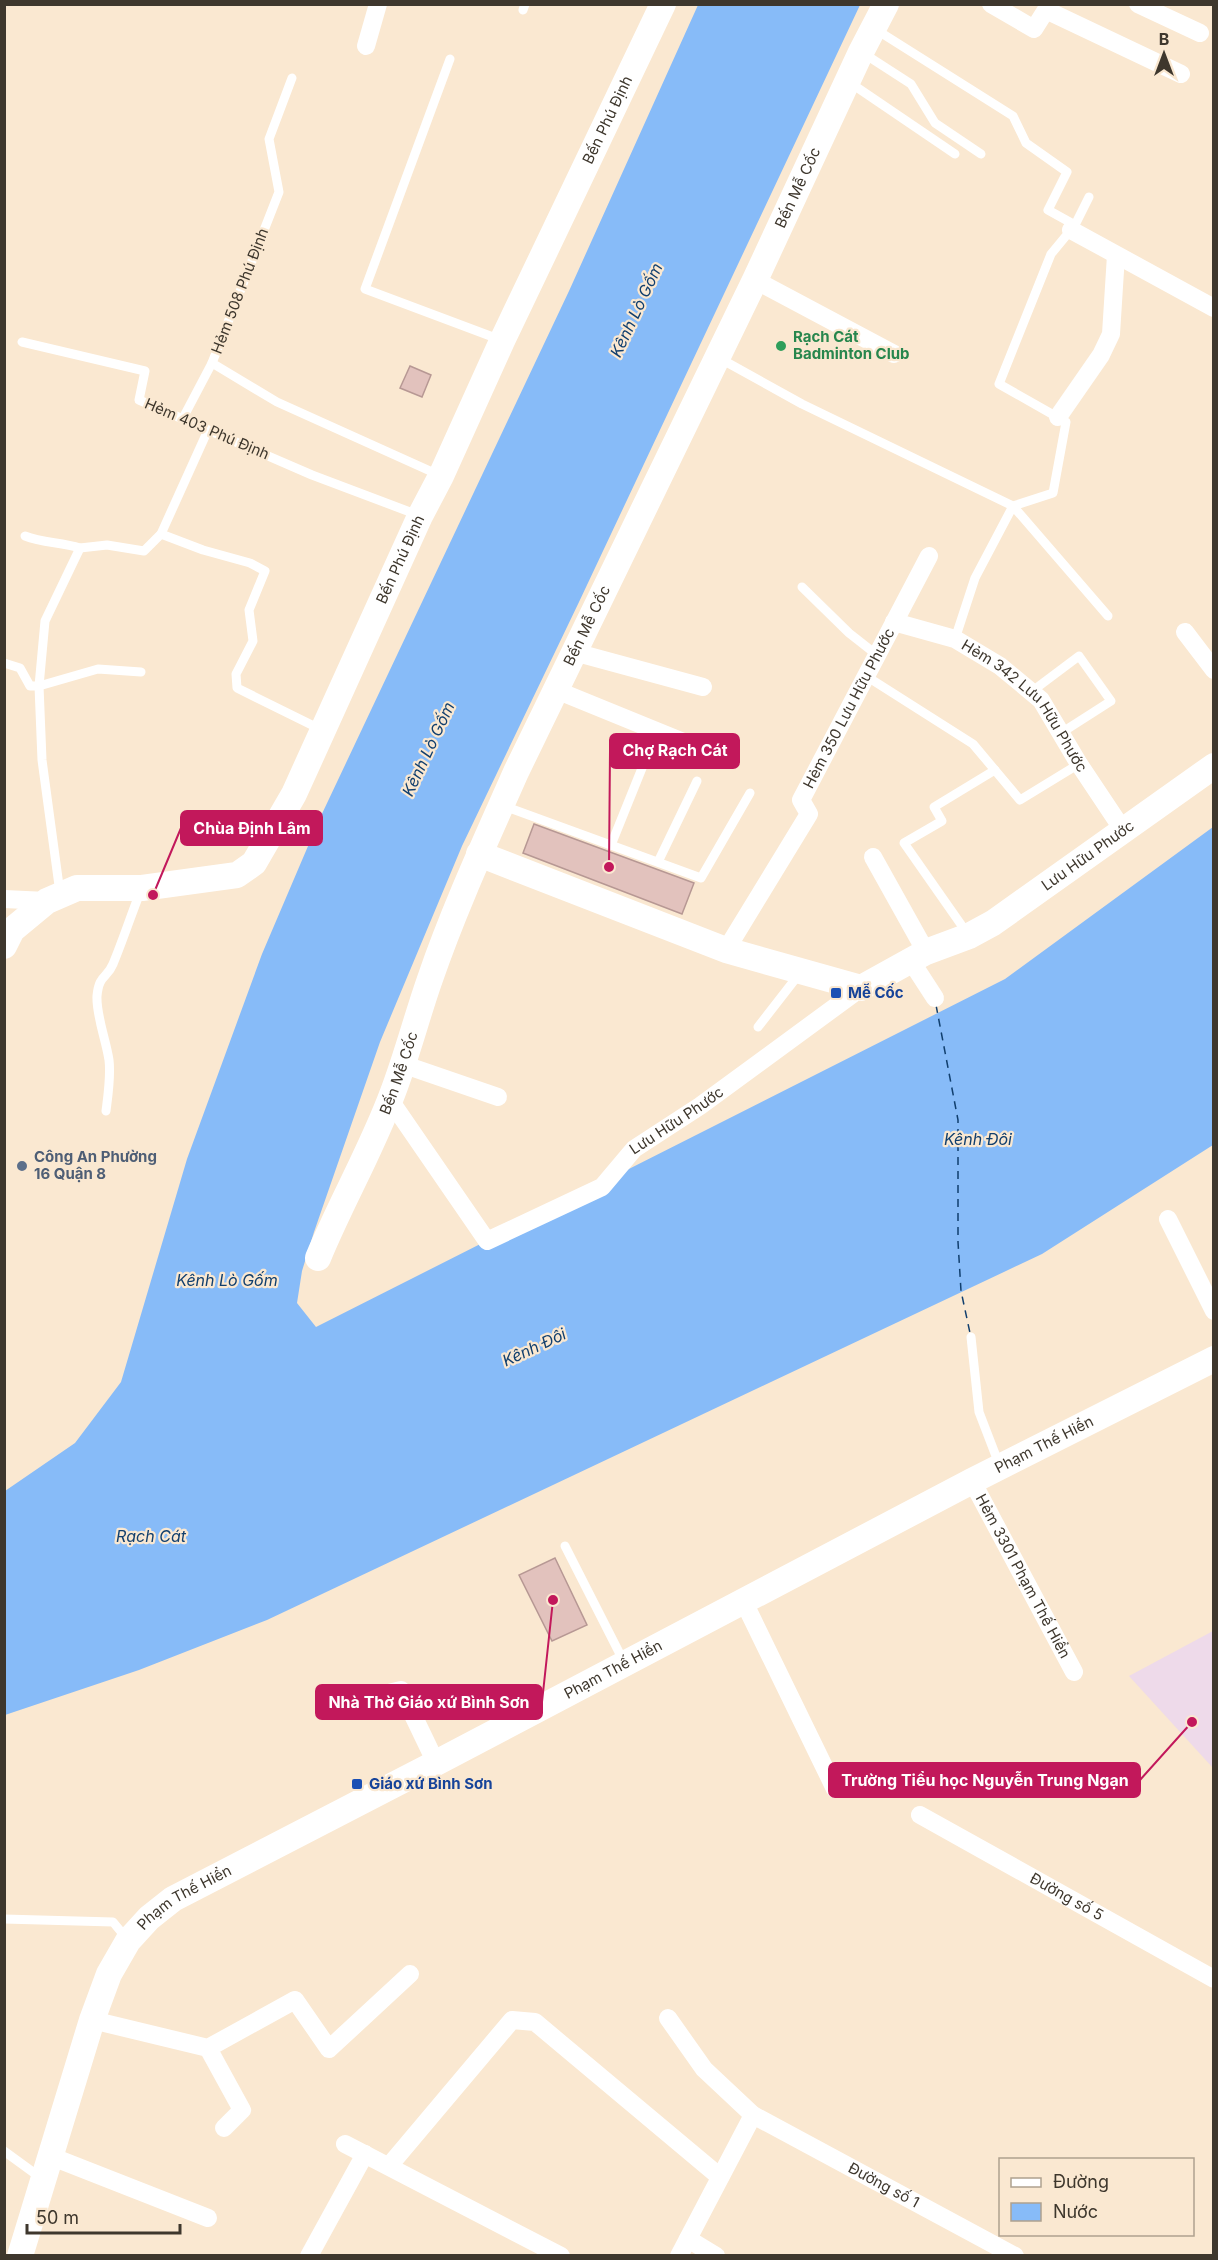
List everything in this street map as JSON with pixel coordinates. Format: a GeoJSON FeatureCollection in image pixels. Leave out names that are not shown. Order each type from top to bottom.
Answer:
{"type":"FeatureCollection","features":[{"type":"Feature","properties":{"kind":"street"},"geometry":{"type":"LineString","coordinates":[[366,46],[378,4]]}},
{"type":"Feature","properties":{"kind":"street","name":"Bến Phú Định"},"geometry":{"type":"LineString","coordinates":[[4,946],[12,930],[54,898],[77,888],[142,888],[237,875],[254,863],[294,794],[420,516],[441,476],[502,341],[663,4]]}},
{"type":"Feature","properties":{"kind":"street","name":"Bến Mễ Cốc"},"geometry":{"type":"LineString","coordinates":[[318,1258],[335,1216],[390,1100],[430,977],[501,805],[755,280],[847,80],[886,4]]}},
{"type":"Feature","properties":{"kind":"street"},"geometry":{"type":"LineString","coordinates":[[991,4],[1034,29],[1046,10],[1181,74]]}},
{"type":"Feature","properties":{"kind":"street"},"geometry":{"type":"LineString","coordinates":[[1138,4],[1200,33]]}},
{"type":"Feature","properties":{"kind":"street"},"geometry":{"type":"LineString","coordinates":[[1073,227],[1116,255],[1214,308]]}},
{"type":"Feature","properties":{"kind":"street"},"geometry":{"type":"LineString","coordinates":[[1058,417],[1101,355],[1111,334],[1116,255]]}},
{"type":"Feature","properties":{"kind":"street"},"geometry":{"type":"LineString","coordinates":[[755,280],[894,354]]}},
{"type":"Feature","properties":{"kind":"street","name":"Hẻm 350 Lưu Hữu Phước"},"geometry":{"type":"LineString","coordinates":[[726,950],[809,814],[801,800],[929,556]]}},
{"type":"Feature","properties":{"kind":"street","name":"Hẻm 342 Lưu Hữu Phước"},"geometry":{"type":"LineString","coordinates":[[894,622],[956,639],[1000,666],[1041,700],[1079,764],[1123,830]]}},
{"type":"Feature","properties":{"kind":"street"},"geometry":{"type":"LineString","coordinates":[[1185,632],[1214,670]]}},
{"type":"Feature","properties":{"kind":"street"},"geometry":{"type":"LineString","coordinates":[[574,652],[703,687]]}},
{"type":"Feature","properties":{"kind":"street"},"geometry":{"type":"LineString","coordinates":[[556,690],[686,743]]}},
{"type":"Feature","properties":{"kind":"street","name":"Lưu Hữu Phước"},"geometry":{"type":"LineString","coordinates":[[390,1100],[487,1241],[602,1187],[634,1149],[709,1099],[861,987],[993,923],[1214,766]]}},
{"type":"Feature","properties":{"kind":"street"},"geometry":{"type":"LineString","coordinates":[[479,854],[726,950],[861,987]]}},
{"type":"Feature","properties":{"kind":"street"},"geometry":{"type":"LineString","coordinates":[[873,857],[919,957],[935,998]]}},
{"type":"Feature","properties":{"kind":"street"},"geometry":{"type":"LineString","coordinates":[[4,899],[54,898]]}},
{"type":"Feature","properties":{"kind":"street"},"geometry":{"type":"LineString","coordinates":[[402,1064],[498,1097]]}},
{"type":"Feature","properties":{"kind":"street"},"geometry":{"type":"LineString","coordinates":[[1168,1220],[1214,1311]]}},
{"type":"Feature","properties":{"kind":"street","name":"Phạm Thế Hiển"},"geometry":{"type":"LineString","coordinates":[[20,2256],[92,2020],[109,1974],[128,1941],[148,1918],[190,1889],[436,1763],[972,1480],[1214,1359]]}},
{"type":"Feature","properties":{"kind":"street","name":"Hẻm 3301 Phạm Thế Hiển"},"geometry":{"type":"LineString","coordinates":[[972,1480],[1074,1672]]}},
{"type":"Feature","properties":{"kind":"street"},"geometry":{"type":"LineString","coordinates":[[743,1600],[836,1789]]}},
{"type":"Feature","properties":{"kind":"street"},"geometry":{"type":"LineString","coordinates":[[368,1698],[401,1690],[436,1763]]}},
{"type":"Feature","properties":{"kind":"street","name":"Đường số 5"},"geometry":{"type":"LineString","coordinates":[[920,1815],[1214,1979]]}},
{"type":"Feature","properties":{"kind":"street"},"geometry":{"type":"LineString","coordinates":[[92,2020],[208,2048],[295,2000],[329,2049],[410,1974]]}},
{"type":"Feature","properties":{"kind":"street","name":"Đường số 1"},"geometry":{"type":"LineString","coordinates":[[668,2018],[704,2069],[753,2115],[1014,2256]]}},
{"type":"Feature","properties":{"kind":"street"},"geometry":{"type":"LineString","coordinates":[[389,2166],[512,2020],[535,2022],[720,2177]]}},
{"type":"Feature","properties":{"kind":"street"},"geometry":{"type":"LineString","coordinates":[[208,2048],[242,2110],[224,2128]]}},
{"type":"Feature","properties":{"kind":"street"},"geometry":{"type":"LineString","coordinates":[[716,2256],[684,2247],[753,2115]]}},
{"type":"Feature","properties":{"kind":"street"},"geometry":{"type":"LineString","coordinates":[[345,2144],[561,2256]]}},
{"type":"Feature","properties":{"kind":"street"},"geometry":{"type":"LineString","coordinates":[[309,2256],[365,2154]]}},
{"type":"Feature","properties":{"kind":"street"},"geometry":{"type":"LineString","coordinates":[[47,2168],[208,2218]]}},
{"type":"Feature","properties":{"kind":"lane"},"geometry":{"type":"LineString","coordinates":[[873,27],[1013,116],[1026,143],[1067,172],[1048,210],[1073,227]]}},
{"type":"Feature","properties":{"kind":"lane"},"geometry":{"type":"LineString","coordinates":[[861,52],[911,84],[935,123],[981,154]]}},
{"type":"Feature","properties":{"kind":"lane"},"geometry":{"type":"LineString","coordinates":[[450,59],[364,289],[502,341]]}},
{"type":"Feature","properties":{"kind":"lane","name":"Hẻm 508 Phú Định"},"geometry":{"type":"LineString","coordinates":[[292,78],[269,139],[279,192],[212,363],[277,402],[441,476]]}},
{"type":"Feature","properties":{"kind":"lane"},"geometry":{"type":"LineString","coordinates":[[847,80],[955,154]]}},
{"type":"Feature","properties":{"kind":"lane"},"geometry":{"type":"LineString","coordinates":[[956,639],[975,578],[1013,506],[1053,493],[1066,422],[999,384],[1051,254],[1073,227],[1089,197]]}},
{"type":"Feature","properties":{"kind":"lane","name":"Hẻm 403 Phú Định"},"geometry":{"type":"LineString","coordinates":[[22,342],[144,371],[139,400],[312,475],[420,516]]}},
{"type":"Feature","properties":{"kind":"lane"},"geometry":{"type":"LineString","coordinates":[[718,357],[802,404],[1013,506],[1108,616]]}},
{"type":"Feature","properties":{"kind":"lane"},"geometry":{"type":"LineString","coordinates":[[183,418],[212,363]]}},
{"type":"Feature","properties":{"kind":"lane"},"geometry":{"type":"LineString","coordinates":[[25,536],[42,543],[61,542],[80,548],[107,545],[144,551],[161,534],[208,430]]}},
{"type":"Feature","properties":{"kind":"lane"},"geometry":{"type":"LineString","coordinates":[[161,534],[203,550],[250,563],[265,571],[249,610],[253,641],[236,674],[237,688],[322,730]]}},
{"type":"Feature","properties":{"kind":"lane"},"geometry":{"type":"LineString","coordinates":[[54,898],[42,760],[39,686],[45,621],[80,548]]}},
{"type":"Feature","properties":{"kind":"lane"},"geometry":{"type":"LineString","coordinates":[[802,587],[849,633],[877,655]]}},
{"type":"Feature","properties":{"kind":"lane"},"geometry":{"type":"LineString","coordinates":[[1031,692],[1079,656],[1111,701],[1061,733]]}},
{"type":"Feature","properties":{"kind":"lane"},"geometry":{"type":"LineString","coordinates":[[4,663],[20,668],[30,686],[39,686],[98,669],[141,672]]}},
{"type":"Feature","properties":{"kind":"lane"},"geometry":{"type":"LineString","coordinates":[[866,676],[973,744],[1020,800],[1079,764]]}},
{"type":"Feature","properties":{"kind":"lane"},"geometry":{"type":"LineString","coordinates":[[611,845],[657,731]]}},
{"type":"Feature","properties":{"kind":"lane"},"geometry":{"type":"LineString","coordinates":[[969,936],[904,843],[942,821],[934,807],[995,770]]}},
{"type":"Feature","properties":{"kind":"lane"},"geometry":{"type":"LineString","coordinates":[[658,862],[697,781]]}},
{"type":"Feature","properties":{"kind":"lane"},"geometry":{"type":"LineString","coordinates":[[501,805],[701,878],[750,793]]}},
{"type":"Feature","properties":{"kind":"lane"},"geometry":{"type":"LineString","coordinates":[[106,1111],[109,1062],[97,998],[99,984],[102,977],[112,967],[126,924],[142,888]]}},
{"type":"Feature","properties":{"kind":"lane"},"geometry":{"type":"LineString","coordinates":[[758,1027],[802,971]]}},
{"type":"Feature","properties":{"kind":"lane"},"geometry":{"type":"LineString","coordinates":[[970,1337],[979,1412],[1000,1467]]}},
{"type":"Feature","properties":{"kind":"lane"},"geometry":{"type":"LineString","coordinates":[[565,1546],[625,1664]]}},
{"type":"Feature","properties":{"kind":"lane"},"geometry":{"type":"LineString","coordinates":[[4,1918],[113,1922],[128,1941]]}},
{"type":"Feature","properties":{"kind":"lane"},"geometry":{"type":"LineString","coordinates":[[4,2151],[47,2168]]}},
{"type":"Feature","properties":{"kind":"shaded area"},"geometry":{"type":"Polygon","coordinates":[[[1213,1631],[1213,1768],[1129,1676],[1213,1631]]]}},
{"type":"Feature","properties":{"kind":"water"},"geometry":{"type":"Polygon","coordinates":[[[698,5],[860,5],[462,846],[380,1042],[314,1232],[302,1271],[297,1303],[316,1327],[1005,979],[1213,827],[1213,1145],[1042,1254],[267,1620],[139,1670],[5,1715],[5,1491],[75,1443],[121,1382],[187,1159],[262,954],[320,818],[569,291],[698,5]]]}},
{"type":"Feature","properties":{"kind":"building"},"geometry":{"type":"Polygon","coordinates":[[[410,366],[431,375],[422,397],[400,388],[410,366]]]}},
{"type":"Feature","properties":{"kind":"building"},"geometry":{"type":"Polygon","coordinates":[[[534,824],[694,883],[682,914],[523,853],[534,824]]]}},
{"type":"Feature","properties":{"kind":"building"},"geometry":{"type":"Polygon","coordinates":[[[555,1558],[587,1625],[552,1641],[519,1575],[555,1558]]]}},
{"type":"Feature","properties":{"kind":"ferry route"},"geometry":{"type":"LineString","coordinates":[[936,1005],[958,1120],[958,1242],[961,1291],[970,1333]]}},
{"type":"Feature","properties":{"kind":"place","name":"Rạch Cát Badminton Club"},"geometry":{"type":"Point","coordinates":[781,346]}},
{"type":"Feature","properties":{"kind":"place","name":"Chợ Rạch Cát"},"geometry":{"type":"Point","coordinates":[609,867]}},
{"type":"Feature","properties":{"kind":"place","name":"Chùa Định Lâm"},"geometry":{"type":"Point","coordinates":[153,895]}},
{"type":"Feature","properties":{"kind":"place","name":"Mễ Cốc"},"geometry":{"type":"Point","coordinates":[836,993]}},
{"type":"Feature","properties":{"kind":"place","name":"Công An Phường 16 Quận 8"},"geometry":{"type":"Point","coordinates":[22,1166]}},
{"type":"Feature","properties":{"kind":"place","name":"Nhà Thờ Giáo xứ Bình Sơn"},"geometry":{"type":"Point","coordinates":[553,1600]}},
{"type":"Feature","properties":{"kind":"place","name":"Trường Tiểu học Nguyễn Trung Ngạn"},"geometry":{"type":"Point","coordinates":[1192,1722]}},
{"type":"Feature","properties":{"kind":"place","name":"Giáo xứ Bình Sơn"},"geometry":{"type":"Point","coordinates":[357,1784]}},
{"type":"Feature","properties":{"kind":"water label","name":"Kênh Lò Gốm"},"geometry":{"type":"Point","coordinates":[636,310]}},
{"type":"Feature","properties":{"kind":"water label","name":"Kênh Lò Gốm"},"geometry":{"type":"Point","coordinates":[428,749]}},
{"type":"Feature","properties":{"kind":"water label","name":"Kênh Đôi"},"geometry":{"type":"Point","coordinates":[978,1139]}},
{"type":"Feature","properties":{"kind":"water label","name":"Kênh Lò Gốm"},"geometry":{"type":"Point","coordinates":[227,1280]}},
{"type":"Feature","properties":{"kind":"water label","name":"Kênh Đôi"},"geometry":{"type":"Point","coordinates":[534,1347]}},
{"type":"Feature","properties":{"kind":"water label","name":"Rạch Cát"},"geometry":{"type":"Point","coordinates":[151,1536]}}]}
